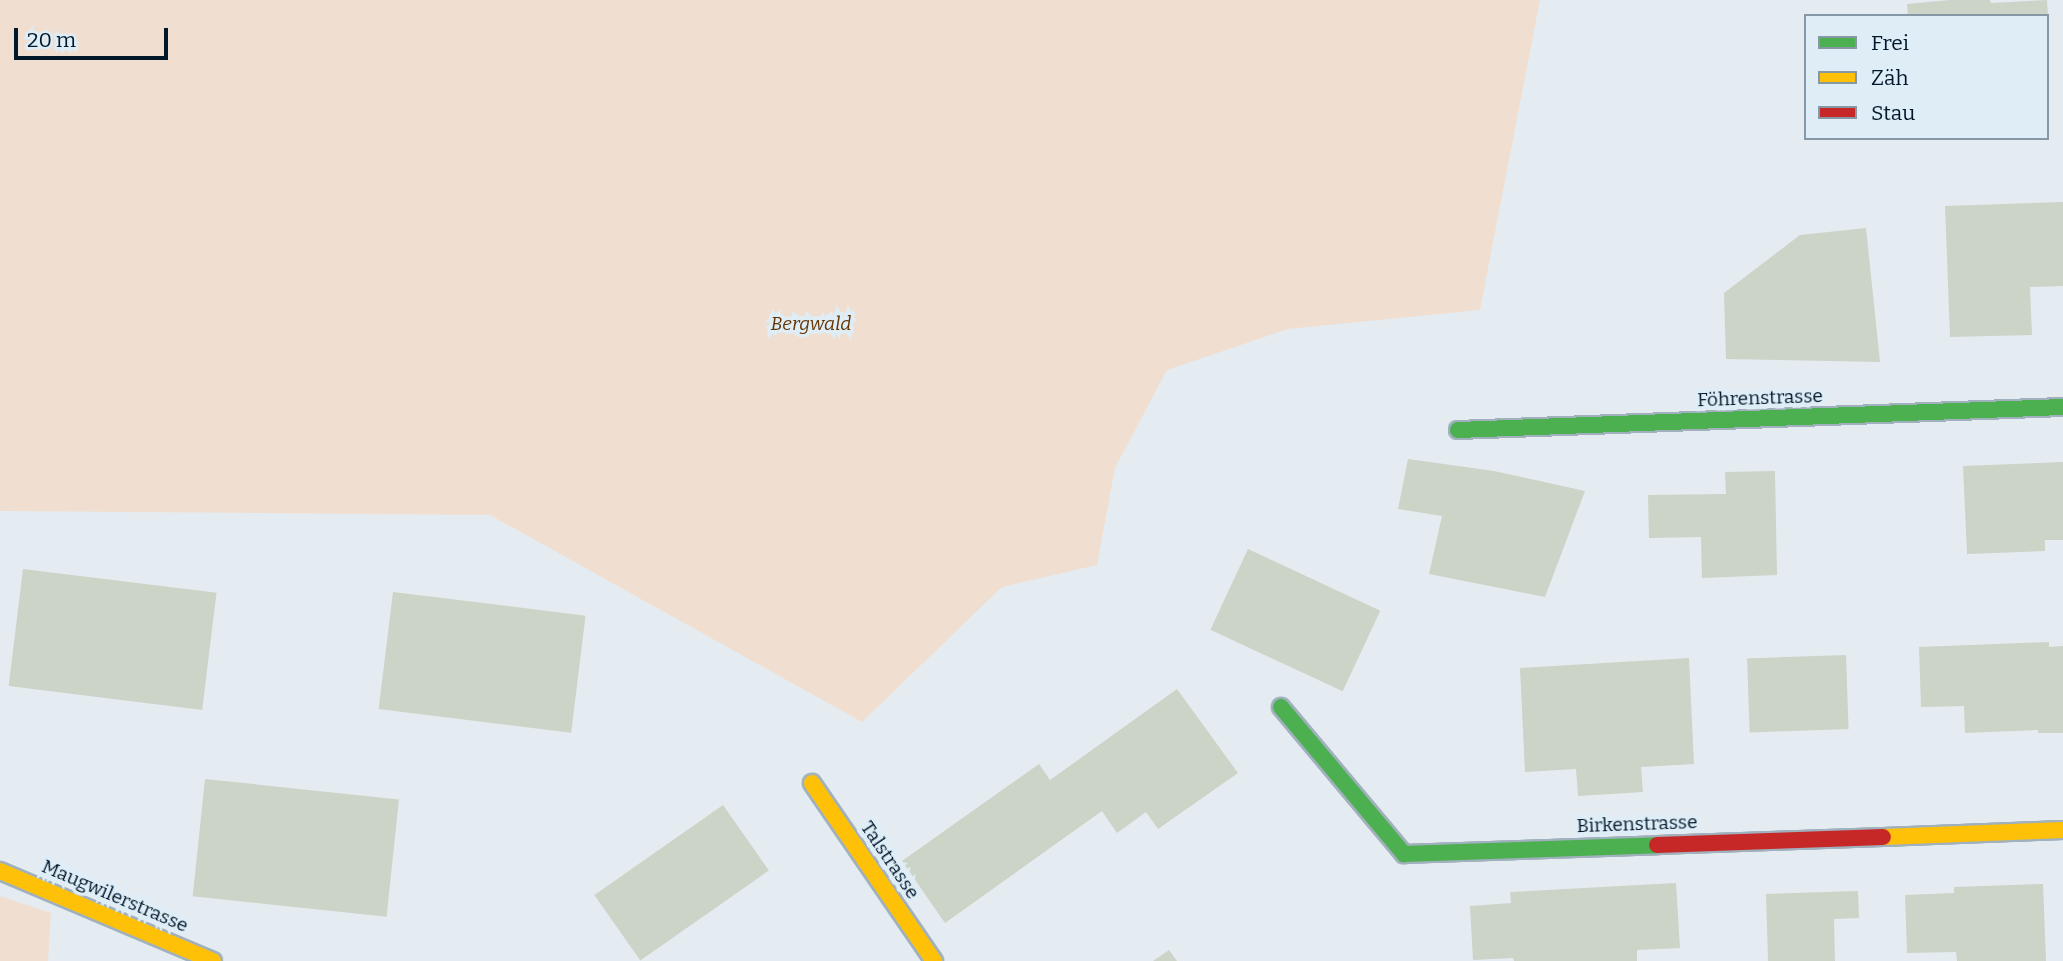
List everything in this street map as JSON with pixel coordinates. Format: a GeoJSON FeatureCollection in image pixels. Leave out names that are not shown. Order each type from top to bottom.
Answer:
{"type":"FeatureCollection","features":[{"type":"Feature","properties":{"kind":"street","name":"Föhrenstrasse"},"geometry":{"type":"LineString","coordinates":[[1458,430],[2063,407]]}},
{"type":"Feature","properties":{"kind":"street","name":"Birkenstrasse"},"geometry":{"type":"LineString","coordinates":[[1281,707],[1404,854],[2063,830]]}},
{"type":"Feature","properties":{"kind":"street","name":"Talstrasse"},"geometry":{"type":"LineString","coordinates":[[812,783],[934,961]]}},
{"type":"Feature","properties":{"kind":"street","name":"Maugwilerstrasse"},"geometry":{"type":"LineString","coordinates":[[0,871],[213,961]]}},
{"type":"Feature","properties":{"kind":"green space","name":"Bergwald"},"geometry":{"type":"Polygon","coordinates":[[[0,0],[1540,0],[1480,310],[1288,329],[1167,370],[1115,468],[1097,565],[1002,587],[862,722],[490,515],[0,511],[0,0]]]}},
{"type":"Feature","properties":{"kind":"green space"},"geometry":{"type":"Polygon","coordinates":[[[0,896],[51,913],[48,961],[0,961],[0,896]]]}},
{"type":"Feature","properties":{"kind":"building"},"geometry":{"type":"Polygon","coordinates":[[[1950,0],[1990,0],[1991,3],[2047,0],[2048,14],[1908,14],[1907,4],[1950,0]]]}},
{"type":"Feature","properties":{"kind":"building"},"geometry":{"type":"Polygon","coordinates":[[[2063,202],[2063,286],[2030,287],[2032,335],[1950,337],[1945,206],[2063,202]]]}},
{"type":"Feature","properties":{"kind":"building"},"geometry":{"type":"Polygon","coordinates":[[[1866,228],[1880,362],[1726,359],[1724,293],[1800,235],[1866,228]]]}},
{"type":"Feature","properties":{"kind":"building"},"geometry":{"type":"Polygon","coordinates":[[[1408,459],[1494,471],[1585,491],[1545,597],[1429,574],[1442,516],[1398,509],[1408,459]]]}},
{"type":"Feature","properties":{"kind":"building"},"geometry":{"type":"Polygon","coordinates":[[[2063,462],[2063,540],[2045,540],[2045,551],[1967,554],[1963,466],[2063,462]]]}},
{"type":"Feature","properties":{"kind":"building"},"geometry":{"type":"Polygon","coordinates":[[[1775,471],[1777,575],[1702,578],[1701,537],[1649,538],[1648,495],[1726,494],[1725,472],[1775,471]]]}},
{"type":"Feature","properties":{"kind":"building"},"geometry":{"type":"Polygon","coordinates":[[[1248,549],[1380,611],[1343,691],[1210,630],[1248,549]]]}},
{"type":"Feature","properties":{"kind":"building"},"geometry":{"type":"Polygon","coordinates":[[[23,569],[217,593],[202,710],[9,686],[23,569]]]}},
{"type":"Feature","properties":{"kind":"building"},"geometry":{"type":"Polygon","coordinates":[[[393,592],[586,616],[571,733],[379,709],[393,592]]]}},
{"type":"Feature","properties":{"kind":"building"},"geometry":{"type":"Polygon","coordinates":[[[2049,642],[2049,647],[2063,646],[2063,733],[2038,733],[2038,730],[1965,733],[1964,706],[1921,707],[1919,647],[2049,642]]]}},
{"type":"Feature","properties":{"kind":"building"},"geometry":{"type":"Polygon","coordinates":[[[1846,655],[1849,729],[1750,732],[1747,658],[1846,655]]]}},
{"type":"Feature","properties":{"kind":"building"},"geometry":{"type":"Polygon","coordinates":[[[1689,658],[1694,764],[1641,767],[1643,792],[1578,796],[1576,769],[1525,772],[1520,668],[1689,658]]]}},
{"type":"Feature","properties":{"kind":"building"},"geometry":{"type":"Polygon","coordinates":[[[1177,689],[1238,773],[1158,829],[1146,812],[1117,833],[1102,811],[945,923],[902,861],[1039,764],[1050,780],[1177,689]]]}},
{"type":"Feature","properties":{"kind":"building"},"geometry":{"type":"Polygon","coordinates":[[[205,779],[399,799],[387,917],[193,896],[205,779]]]}},
{"type":"Feature","properties":{"kind":"building"},"geometry":{"type":"Polygon","coordinates":[[[723,805],[769,871],[640,961],[594,895],[723,805]]]}},
{"type":"Feature","properties":{"kind":"building"},"geometry":{"type":"Polygon","coordinates":[[[1676,883],[1680,948],[1637,950],[1637,961],[1514,961],[1513,958],[1473,960],[1470,906],[1511,903],[1510,892],[1676,883]]]}},
{"type":"Feature","properties":{"kind":"building"},"geometry":{"type":"Polygon","coordinates":[[[2043,884],[2046,961],[1957,961],[1956,952],[1907,953],[1905,895],[1954,893],[1954,887],[2043,884]]]}},
{"type":"Feature","properties":{"kind":"building"},"geometry":{"type":"Polygon","coordinates":[[[1858,891],[1859,918],[1834,919],[1835,961],[1768,961],[1766,894],[1858,891]]]}},
{"type":"Feature","properties":{"kind":"building"},"geometry":{"type":"Polygon","coordinates":[[[1169,950],[1177,961],[1153,961],[1169,950]]]}},
{"type":"Feature","properties":{"kind":"traffic: fast"},"geometry":{"type":"LineString","coordinates":[[1458,430],[2063,407]]}},
{"type":"Feature","properties":{"kind":"traffic: fast"},"geometry":{"type":"LineString","coordinates":[[1281,707],[1404,854],[1657,845]]}},
{"type":"Feature","properties":{"kind":"traffic: slow"},"geometry":{"type":"LineString","coordinates":[[812,783],[934,961]]}},
{"type":"Feature","properties":{"kind":"traffic: slow"},"geometry":{"type":"LineString","coordinates":[[1883,837],[2063,830]]}},
{"type":"Feature","properties":{"kind":"traffic: slow"},"geometry":{"type":"LineString","coordinates":[[0,871],[213,961]]}},
{"type":"Feature","properties":{"kind":"traffic: jam"},"geometry":{"type":"LineString","coordinates":[[1657,845],[1883,837]]}}]}
